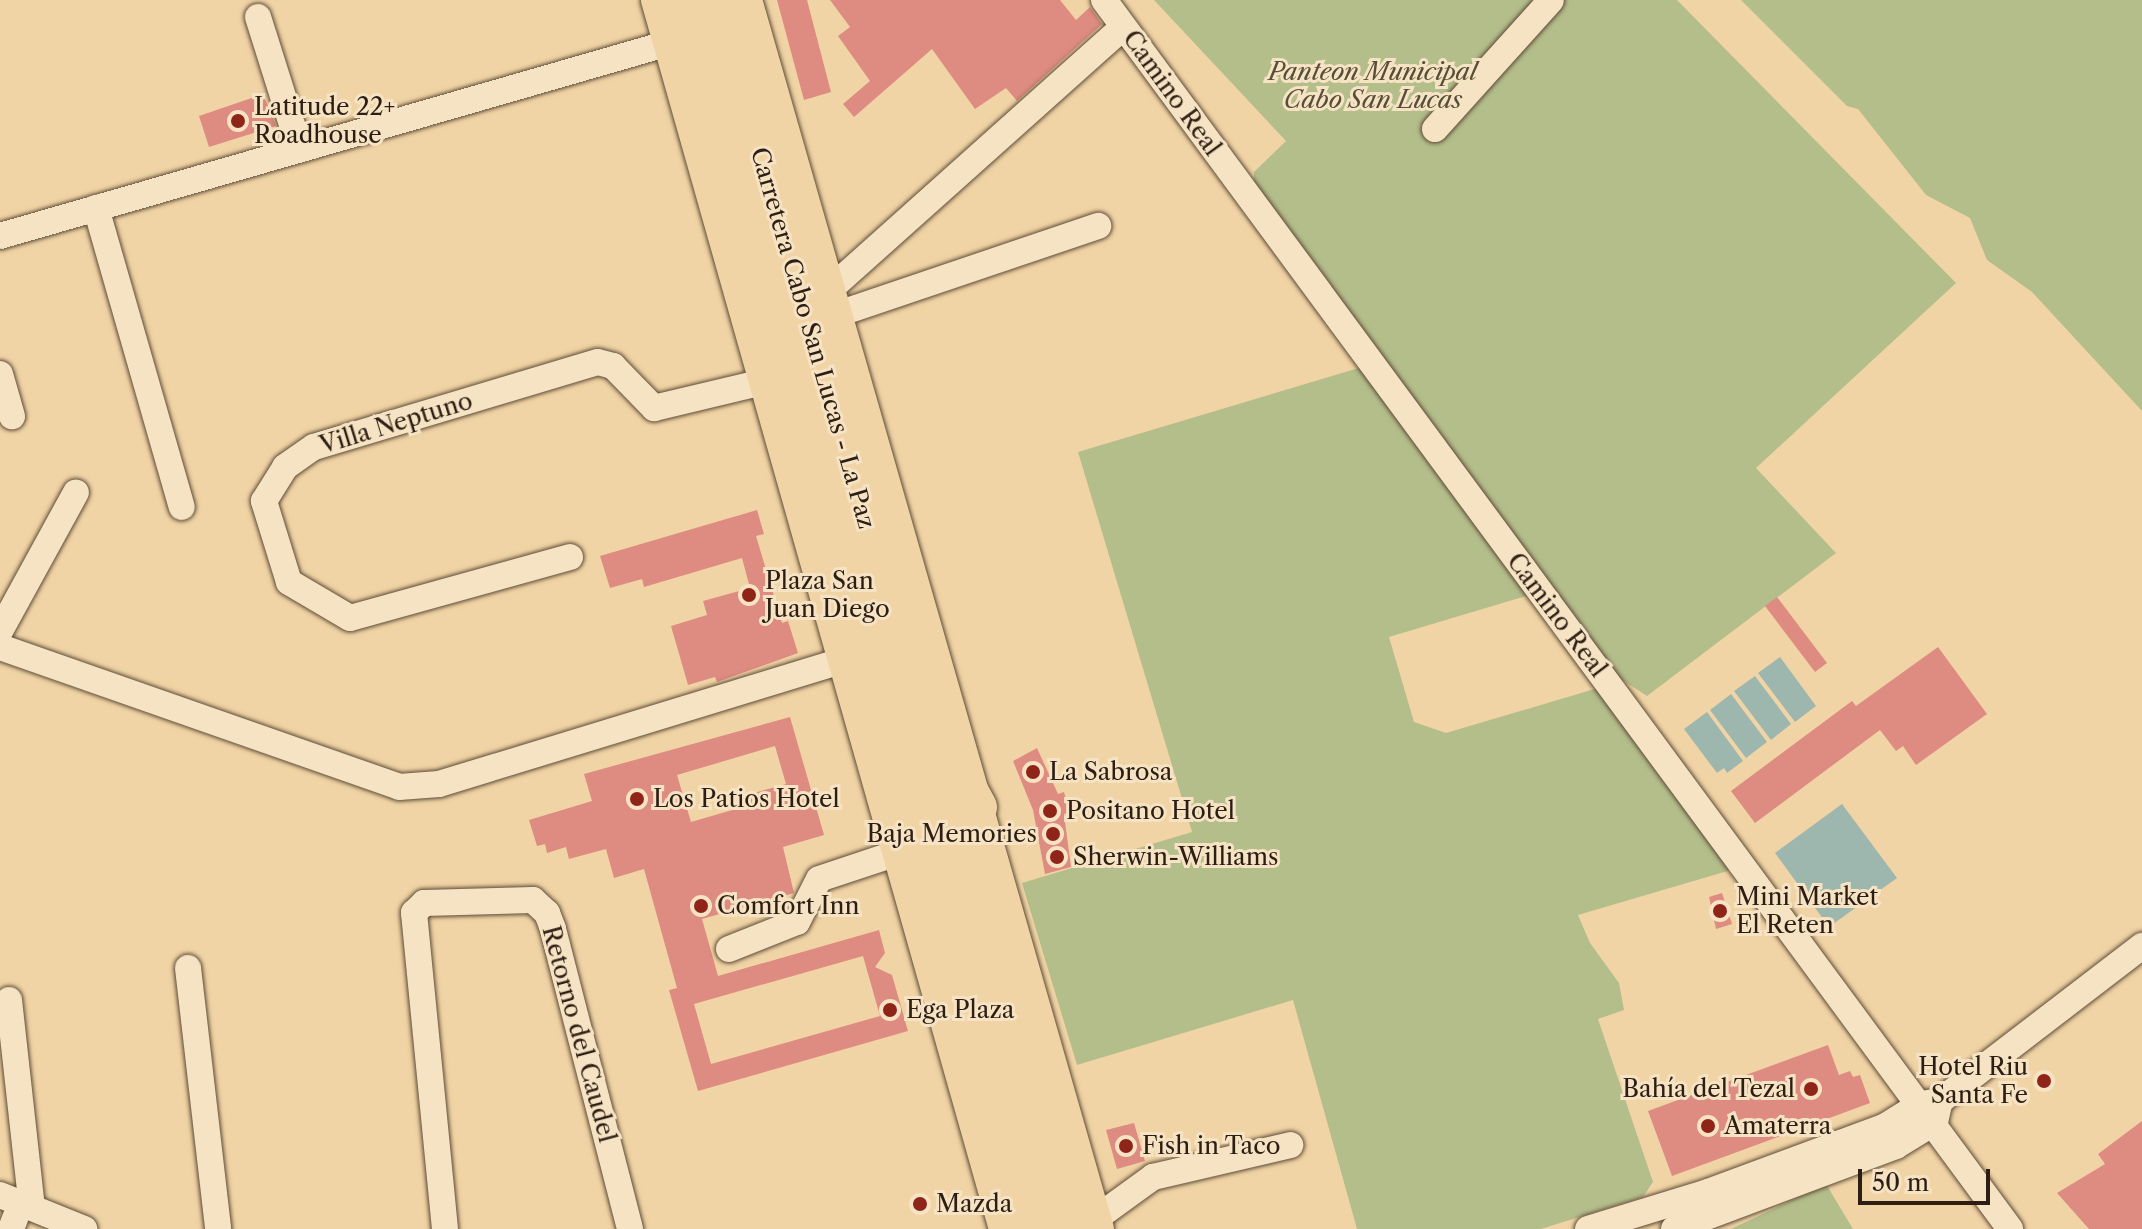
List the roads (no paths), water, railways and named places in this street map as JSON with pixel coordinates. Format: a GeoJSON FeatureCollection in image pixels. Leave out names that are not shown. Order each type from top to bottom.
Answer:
{"type":"FeatureCollection","features":[{"type":"Feature","properties":{"kind":"highway","name":"Carretera Cabo San Lucas - La Paz"},"geometry":{"type":"LineString","coordinates":[[682,0],[1034,1229]]}},
{"type":"Feature","properties":{"kind":"highway","name":"Carretera Cabo San Lucas - La Paz"},"geometry":{"type":"LineString","coordinates":[[716,0],[908,670],[1087,1226]]}},
{"type":"Feature","properties":{"kind":"highway"},"geometry":{"type":"LineString","coordinates":[[888,505],[908,670],[978,807]]}},
{"type":"Feature","properties":{"kind":"highway"},"geometry":{"type":"LineString","coordinates":[[993,1081],[1007,1229]]}},
{"type":"Feature","properties":{"kind":"main road"},"geometry":{"type":"LineString","coordinates":[[657,0],[847,659],[897,853],[1007,1229]]}},
{"type":"Feature","properties":{"kind":"main road"},"geometry":{"type":"LineString","coordinates":[[746,0],[888,505],[978,807],[1087,1226]]}},
{"type":"Feature","properties":{"kind":"street","name":"Camino Real"},"geometry":{"type":"LineString","coordinates":[[1104,0],[1932,1109],[2010,1229]]}},
{"type":"Feature","properties":{"kind":"street"},"geometry":{"type":"LineString","coordinates":[[1435,129],[1551,0]]}},
{"type":"Feature","properties":{"kind":"street"},"geometry":{"type":"LineString","coordinates":[[258,17],[300,150]]}},
{"type":"Feature","properties":{"kind":"street"},"geometry":{"type":"LineString","coordinates":[[832,303],[1123,27]]}},
{"type":"Feature","properties":{"kind":"street"},"geometry":{"type":"LineString","coordinates":[[0,236],[669,43]]}},
{"type":"Feature","properties":{"kind":"street"},"geometry":{"type":"LineString","coordinates":[[96,208],[182,507]]}},
{"type":"Feature","properties":{"kind":"street"},"geometry":{"type":"LineString","coordinates":[[832,303],[1098,226]]}},
{"type":"Feature","properties":{"kind":"street","name":"Villa Neptuno"},"geometry":{"type":"LineString","coordinates":[[570,557],[350,618],[289,582],[264,501],[285,467],[314,447],[598,362],[613,366],[654,408],[767,381]]}},
{"type":"Feature","properties":{"kind":"street"},"geometry":{"type":"LineString","coordinates":[[0,374],[12,416]]}},
{"type":"Feature","properties":{"kind":"street"},"geometry":{"type":"LineString","coordinates":[[0,631],[76,492]]}},
{"type":"Feature","properties":{"kind":"street"},"geometry":{"type":"LineString","coordinates":[[0,647],[399,787],[439,784],[847,659]]}},
{"type":"Feature","properties":{"kind":"street"},"geometry":{"type":"LineString","coordinates":[[729,949],[797,922],[819,879],[897,853]]}},
{"type":"Feature","properties":{"kind":"street","name":"Retorno del Caudel"},"geometry":{"type":"LineString","coordinates":[[445,1229],[414,913],[424,903],[533,900],[547,913],[553,929],[630,1229]]}},
{"type":"Feature","properties":{"kind":"street"},"geometry":{"type":"LineString","coordinates":[[1674,1229],[1896,1146],[1932,1109],[2142,946]]}},
{"type":"Feature","properties":{"kind":"street"},"geometry":{"type":"LineString","coordinates":[[188,968],[218,1229]]}},
{"type":"Feature","properties":{"kind":"street"},"geometry":{"type":"LineString","coordinates":[[9,1000],[18,1202],[11,1229]]}},
{"type":"Feature","properties":{"kind":"street"},"geometry":{"type":"LineString","coordinates":[[1588,1229],[1708,1192],[1932,1109]]}},
{"type":"Feature","properties":{"kind":"street"},"geometry":{"type":"LineString","coordinates":[[1087,1226],[1153,1177],[1290,1145]]}},
{"type":"Feature","properties":{"kind":"street"},"geometry":{"type":"LineString","coordinates":[[18,1202],[84,1229]]}},
{"type":"Feature","properties":{"kind":"water"},"geometry":{"type":"Polygon","coordinates":[[[1780,657],[1816,706],[1795,722],[1758,673],[1780,657]]]}},
{"type":"Feature","properties":{"kind":"water"},"geometry":{"type":"Polygon","coordinates":[[[1755,676],[1791,724],[1771,740],[1734,691],[1755,676]]]}},
{"type":"Feature","properties":{"kind":"water"},"geometry":{"type":"Polygon","coordinates":[[[1731,694],[1767,742],[1746,758],[1710,710],[1731,694]]]}},
{"type":"Feature","properties":{"kind":"water"},"geometry":{"type":"Polygon","coordinates":[[[1707,712],[1743,761],[1727,773],[1724,768],[1717,773],[1684,729],[1707,712]]]}},
{"type":"Feature","properties":{"kind":"water"},"geometry":{"type":"Polygon","coordinates":[[[1842,804],[1897,878],[1829,927],[1775,853],[1842,804]]]}},
{"type":"Feature","properties":{"kind":"place","name":"Latitude 22+ Roadhouse"},"geometry":{"type":"Point","coordinates":[238,121]}},
{"type":"Feature","properties":{"kind":"place","name":"Plaza San Juan Diego"},"geometry":{"type":"Point","coordinates":[749,595]}},
{"type":"Feature","properties":{"kind":"place","name":"La Sabrosa"},"geometry":{"type":"Point","coordinates":[1033,772]}},
{"type":"Feature","properties":{"kind":"place","name":"Los Patios Hotel"},"geometry":{"type":"Point","coordinates":[637,799]}},
{"type":"Feature","properties":{"kind":"place","name":"Positano Hotel"},"geometry":{"type":"Point","coordinates":[1050,811]}},
{"type":"Feature","properties":{"kind":"place","name":"Baja Memories"},"geometry":{"type":"Point","coordinates":[1053,834]}},
{"type":"Feature","properties":{"kind":"place","name":"Sherwin-Williams"},"geometry":{"type":"Point","coordinates":[1057,857]}},
{"type":"Feature","properties":{"kind":"place","name":"Comfort Inn"},"geometry":{"type":"Point","coordinates":[701,906]}},
{"type":"Feature","properties":{"kind":"place","name":"Mini Market El Reten"},"geometry":{"type":"Point","coordinates":[1720,911]}},
{"type":"Feature","properties":{"kind":"place","name":"Ega Plaza"},"geometry":{"type":"Point","coordinates":[890,1010]}},
{"type":"Feature","properties":{"kind":"place","name":"Hotel Riu Santa Fe"},"geometry":{"type":"Point","coordinates":[2044,1081]}},
{"type":"Feature","properties":{"kind":"place","name":"Bahía del Tezal"},"geometry":{"type":"Point","coordinates":[1811,1089]}},
{"type":"Feature","properties":{"kind":"place","name":"Amaterra"},"geometry":{"type":"Point","coordinates":[1708,1126]}},
{"type":"Feature","properties":{"kind":"place","name":"Fish in Taco"},"geometry":{"type":"Point","coordinates":[1126,1146]}},
{"type":"Feature","properties":{"kind":"place","name":"Mazda"},"geometry":{"type":"Point","coordinates":[920,1204]}},
{"type":"Feature","properties":{"kind":"park label","name":"Panteon Municipal Cabo San Lucas"},"geometry":{"type":"Point","coordinates":[1373,86]}}]}
